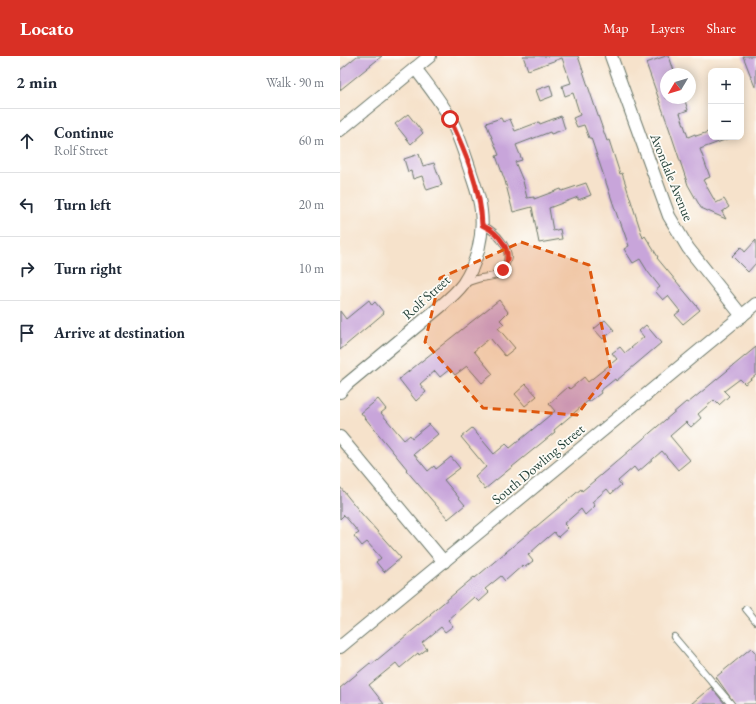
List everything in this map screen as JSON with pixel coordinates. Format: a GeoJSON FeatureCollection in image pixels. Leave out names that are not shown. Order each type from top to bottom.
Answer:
{"type":"FeatureCollection","features":[{"type":"Feature","properties":{"kind":"street"},"geometry":{"type":"LineString","coordinates":[[340,130],[430,56]]}},
{"type":"Feature","properties":{"kind":"street","name":"Avondale Avenue"},"geometry":{"type":"LineString","coordinates":[[611,56],[669,216],[688,248],[742,316]]}},
{"type":"Feature","properties":{"kind":"street","name":"Rolf Street"},"geometry":{"type":"LineString","coordinates":[[340,392],[347,384],[441,306],[462,284],[476,255],[480,239],[482,225],[478,194],[460,140],[441,104],[415,68]]}},
{"type":"Feature","properties":{"kind":"street","name":"South Dowling Street"},"geometry":{"type":"LineString","coordinates":[[340,648],[756,304]]}},
{"type":"Feature","properties":{"kind":"street"},"geometry":{"type":"LineString","coordinates":[[340,437],[444,562]]}},
{"type":"Feature","properties":{"kind":"lane"},"geometry":{"type":"LineString","coordinates":[[462,284],[478,278],[497,275],[503,270],[507,263],[508,256],[504,244],[482,225]]}},
{"type":"Feature","properties":{"kind":"lane"},"geometry":{"type":"LineString","coordinates":[[746,609],[756,621]]}},
{"type":"Feature","properties":{"kind":"lane"},"geometry":{"type":"LineString","coordinates":[[674,637],[731,704]]}},
{"type":"Feature","properties":{"kind":"highlighted area"},"geometry":{"type":"Polygon","coordinates":[[[521,242],[589,265],[611,370],[577,415],[483,408],[425,342],[440,278],[521,242]]]}},
{"type":"Feature","properties":{"kind":"building"},"geometry":{"type":"Polygon","coordinates":[[[357,56],[382,56],[340,90],[340,70],[357,56]]]}},
{"type":"Feature","properties":{"kind":"building"},"geometry":{"type":"Polygon","coordinates":[[[523,56],[578,56],[607,141],[609,140],[620,174],[622,173],[643,238],[645,236],[658,257],[657,258],[700,310],[683,324],[675,315],[680,311],[668,296],[663,300],[655,291],[660,287],[640,259],[633,263],[624,249],[629,246],[591,138],[589,138],[584,125],[577,127],[573,118],[580,115],[573,93],[565,96],[562,86],[571,83],[562,58],[528,70],[523,56]]]}},
{"type":"Feature","properties":{"kind":"building"},"geometry":{"type":"Polygon","coordinates":[[[669,56],[673,68],[660,68],[660,103],[646,63],[669,56]]]}},
{"type":"Feature","properties":{"kind":"building"},"geometry":{"type":"Polygon","coordinates":[[[743,56],[756,56],[756,87],[755,87],[743,56]]]}},
{"type":"Feature","properties":{"kind":"building"},"geometry":{"type":"Polygon","coordinates":[[[550,85],[553,96],[540,101],[536,90],[550,85]]]}},
{"type":"Feature","properties":{"kind":"building"},"geometry":{"type":"Polygon","coordinates":[[[661,104],[686,104],[688,110],[680,113],[688,137],[695,134],[696,136],[708,132],[708,140],[725,140],[700,149],[710,177],[703,180],[716,203],[724,199],[729,207],[722,212],[726,219],[701,208],[688,185],[661,104]]]}},
{"type":"Feature","properties":{"kind":"building"},"geometry":{"type":"Polygon","coordinates":[[[408,114],[423,133],[411,144],[395,124],[408,114]]]}},
{"type":"Feature","properties":{"kind":"building"},"geometry":{"type":"Polygon","coordinates":[[[561,116],[565,129],[551,134],[550,132],[516,145],[522,160],[515,162],[523,181],[527,198],[534,197],[534,199],[561,189],[562,191],[586,183],[591,195],[578,200],[578,197],[549,208],[553,231],[560,229],[562,239],[539,243],[532,207],[513,212],[505,181],[496,156],[499,155],[486,123],[501,118],[503,122],[510,119],[515,131],[561,116]]]}},
{"type":"Feature","properties":{"kind":"building"},"geometry":{"type":"Polygon","coordinates":[[[419,154],[423,166],[434,163],[442,185],[427,190],[422,176],[413,179],[411,171],[408,172],[404,159],[419,154]]]}},
{"type":"Feature","properties":{"kind":"building"},"geometry":{"type":"Polygon","coordinates":[[[756,240],[756,263],[748,272],[732,256],[741,247],[745,252],[756,240]]]}},
{"type":"Feature","properties":{"kind":"building"},"geometry":{"type":"Polygon","coordinates":[[[369,300],[372,305],[375,302],[384,313],[340,350],[340,311],[346,319],[369,300]]]}},
{"type":"Feature","properties":{"kind":"building"},"geometry":{"type":"Polygon","coordinates":[[[499,300],[508,312],[500,320],[504,324],[498,328],[515,348],[505,356],[490,338],[474,351],[493,374],[482,383],[467,366],[455,375],[450,369],[440,377],[435,371],[420,384],[426,392],[416,401],[399,379],[499,300]]]}},
{"type":"Feature","properties":{"kind":"building"},"geometry":{"type":"Polygon","coordinates":[[[605,320],[614,330],[603,339],[594,329],[605,320]]]}},
{"type":"Feature","properties":{"kind":"building"},"geometry":{"type":"Polygon","coordinates":[[[646,325],[661,343],[616,381],[615,379],[600,391],[601,393],[589,402],[588,401],[554,430],[555,432],[485,489],[475,477],[486,467],[461,437],[472,428],[494,454],[506,444],[510,448],[555,411],[549,404],[568,387],[570,389],[584,377],[588,382],[617,359],[612,353],[620,347],[625,353],[644,337],[639,331],[646,325]]]}},
{"type":"Feature","properties":{"kind":"building"},"geometry":{"type":"Polygon","coordinates":[[[756,347],[756,375],[745,384],[740,379],[724,391],[729,396],[719,405],[714,400],[698,414],[701,418],[691,427],[686,422],[670,436],[690,460],[678,470],[662,451],[638,472],[634,467],[618,481],[621,485],[611,494],[607,489],[592,502],[595,506],[585,515],[581,509],[564,524],[568,528],[558,537],[554,532],[528,555],[533,561],[525,567],[523,565],[505,581],[501,576],[485,589],[489,593],[479,602],[474,597],[448,620],[453,626],[445,632],[441,627],[422,643],[427,649],[419,655],[418,653],[400,668],[396,663],[369,685],[384,704],[340,704],[340,688],[370,663],[371,665],[474,577],[475,578],[581,489],[582,491],[686,402],[688,403],[756,347]]]}},
{"type":"Feature","properties":{"kind":"building"},"geometry":{"type":"Polygon","coordinates":[[[526,384],[537,396],[525,406],[515,394],[526,384]]]}},
{"type":"Feature","properties":{"kind":"building"},"geometry":{"type":"Polygon","coordinates":[[[378,399],[386,409],[381,413],[404,440],[410,435],[412,438],[429,424],[438,434],[414,454],[428,471],[434,466],[436,469],[451,457],[460,468],[444,480],[465,505],[448,519],[406,470],[407,469],[361,413],[378,399]]]}},
{"type":"Feature","properties":{"kind":"building"},"geometry":{"type":"Polygon","coordinates":[[[340,487],[401,558],[384,572],[376,562],[381,558],[367,542],[362,546],[354,536],[359,533],[344,515],[340,519],[340,487]]]}},
{"type":"Feature","properties":{"kind":"building"},"geometry":{"type":"Polygon","coordinates":[[[751,648],[756,653],[756,704],[735,704],[716,677],[751,648]]]}},
{"type":"Feature","properties":{"kind":"building"},"geometry":{"type":"Polygon","coordinates":[[[711,687],[725,704],[691,704],[711,687]]]}},
{"type":"Feature","properties":{"kind":"route"},"geometry":{"type":"LineString","coordinates":[[450,119],[460,140],[478,194],[482,225],[504,244],[508,256],[507,263],[503,270]]}}]}
